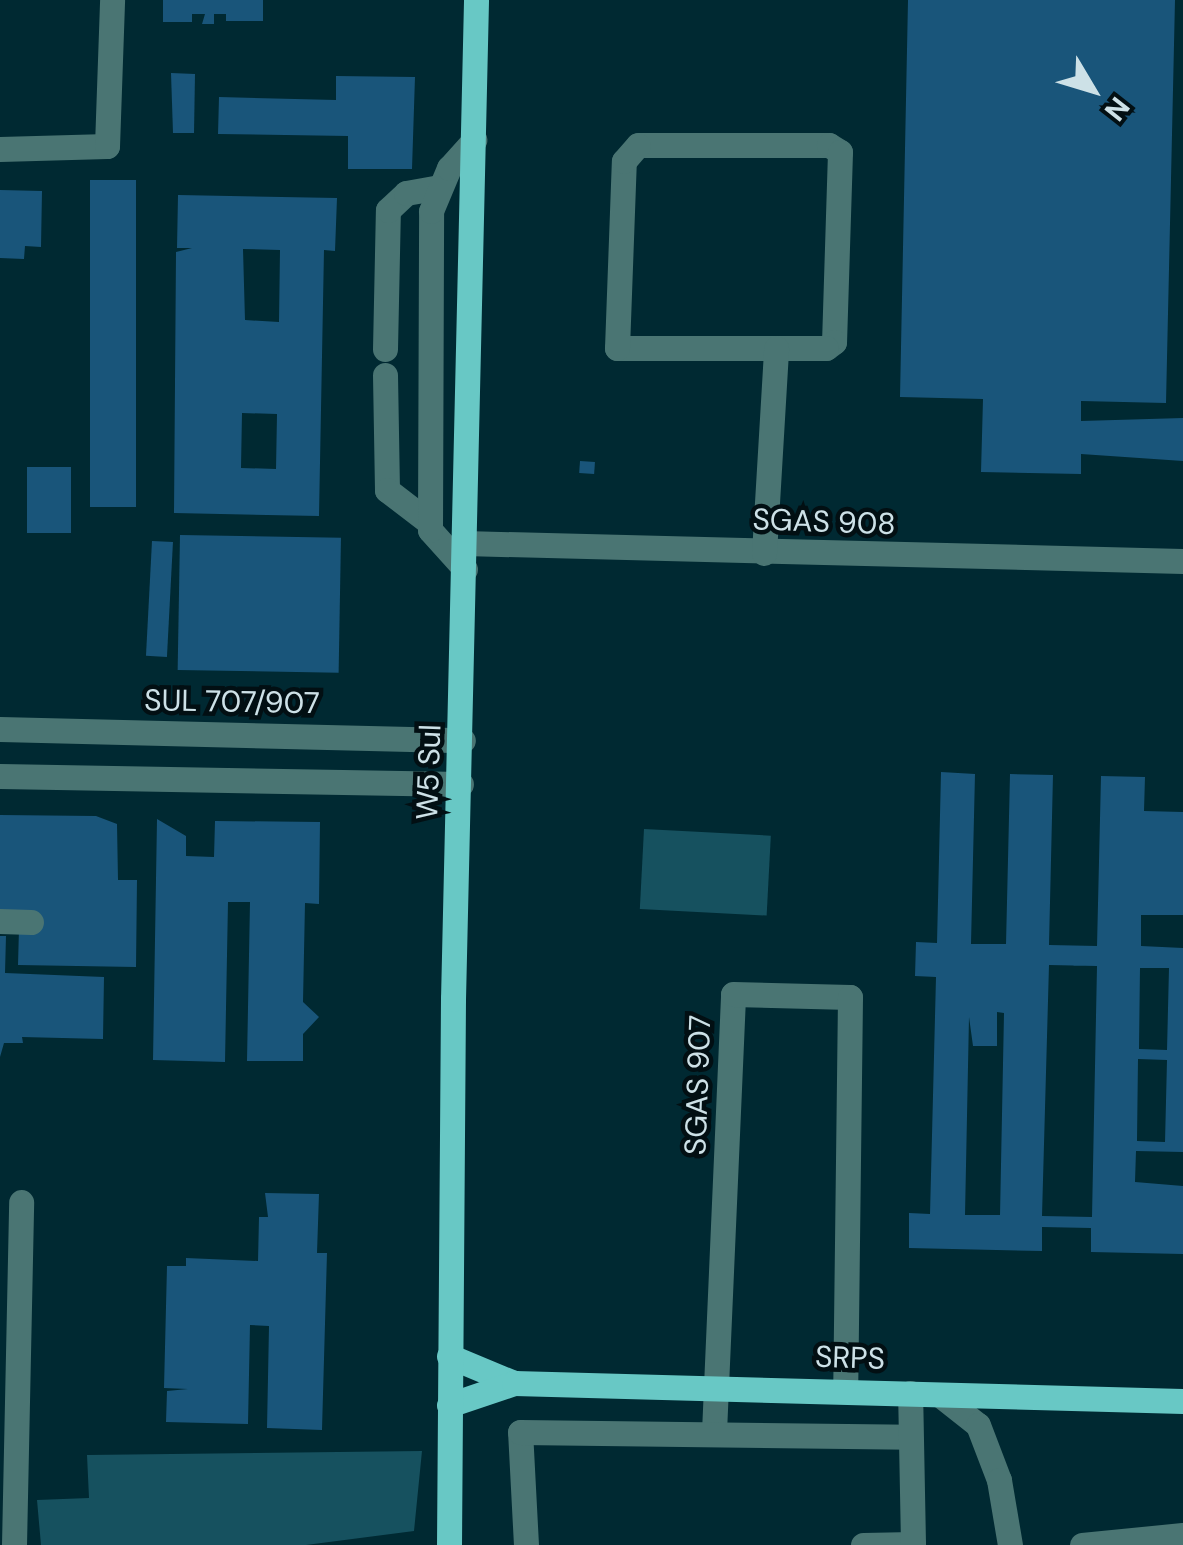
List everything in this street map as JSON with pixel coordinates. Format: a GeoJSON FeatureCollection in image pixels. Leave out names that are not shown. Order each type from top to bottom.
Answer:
{"type":"FeatureCollection","features":[{"type":"Feature","properties":{"kind":"main road","name":"W5 Sul"},"geometry":{"type":"LineString","coordinates":[[449,1545],[449,1356],[476,0]]}},
{"type":"Feature","properties":{"kind":"main road","name":"SRPS"},"geometry":{"type":"LineString","coordinates":[[449,1356],[514,1383]]}},
{"type":"Feature","properties":{"kind":"main road","name":"SRPS"},"geometry":{"type":"LineString","coordinates":[[449,1405],[514,1383],[1183,1401]]}},
{"type":"Feature","properties":{"kind":"street"},"geometry":{"type":"LineString","coordinates":[[0,149],[108,146],[112,0]]}},
{"type":"Feature","properties":{"kind":"street"},"geometry":{"type":"LineString","coordinates":[[464,556],[434,538],[430,523],[430,211],[439,187],[474,140]]}},
{"type":"Feature","properties":{"kind":"street"},"geometry":{"type":"LineString","coordinates":[[829,145],[840,152],[836,338],[826,348],[776,348],[616,348],[624,162],[638,146],[829,145]]}},
{"type":"Feature","properties":{"kind":"street"},"geometry":{"type":"LineString","coordinates":[[430,523],[387,490],[388,210],[406,193],[439,187]]}},
{"type":"Feature","properties":{"kind":"street"},"geometry":{"type":"LineString","coordinates":[[764,553],[776,348]]}},
{"type":"Feature","properties":{"kind":"street","name":"SGAS 908"},"geometry":{"type":"LineString","coordinates":[[464,556],[764,553],[1183,561]]}},
{"type":"Feature","properties":{"kind":"street","name":"SUL 707/907"},"geometry":{"type":"LineString","coordinates":[[0,729],[463,740]]}},
{"type":"Feature","properties":{"kind":"street"},"geometry":{"type":"LineString","coordinates":[[0,776],[461,784]]}},
{"type":"Feature","properties":{"kind":"street"},"geometry":{"type":"LineString","coordinates":[[0,922],[30,922]]}},
{"type":"Feature","properties":{"kind":"street","name":"SGAS 907"},"geometry":{"type":"LineString","coordinates":[[716,1388],[734,994],[850,997],[845,1390]]}},
{"type":"Feature","properties":{"kind":"street"},"geometry":{"type":"LineString","coordinates":[[14,1545],[21,1202]]}},
{"type":"Feature","properties":{"kind":"street"},"geometry":{"type":"LineString","coordinates":[[714,1432],[716,1388]]}},
{"type":"Feature","properties":{"kind":"street"},"geometry":{"type":"LineString","coordinates":[[862,1545],[913,1544],[910,1393]]}},
{"type":"Feature","properties":{"kind":"street"},"geometry":{"type":"LineString","coordinates":[[940,1394],[978,1425],[999,1480],[1010,1545]]}},
{"type":"Feature","properties":{"kind":"street"},"geometry":{"type":"LineString","coordinates":[[526,1545],[520,1432],[910,1437]]}},
{"type":"Feature","properties":{"kind":"street"},"geometry":{"type":"LineString","coordinates":[[1082,1545],[1183,1535]]}},
{"type":"Feature","properties":{"kind":"shaded area"},"geometry":{"type":"Polygon","coordinates":[[[644,829],[771,836],[767,916],[640,909],[644,829]]]}},
{"type":"Feature","properties":{"kind":"shaded area"},"geometry":{"type":"Polygon","coordinates":[[[422,1451],[414,1531],[306,1545],[41,1545],[37,1500],[89,1498],[87,1455],[422,1451]]]}},
{"type":"Feature","properties":{"kind":"building"},"geometry":{"type":"Polygon","coordinates":[[[163,0],[263,0],[263,21],[226,21],[226,14],[214,14],[214,24],[202,24],[205,14],[192,14],[192,22],[163,22],[163,0]]]}},
{"type":"Feature","properties":{"kind":"building"},"geometry":{"type":"Polygon","coordinates":[[[908,0],[1175,0],[1166,403],[1081,401],[1081,421],[1183,418],[1183,461],[1081,454],[1081,474],[981,472],[983,399],[900,397],[908,0]]]}},
{"type":"Feature","properties":{"kind":"building"},"geometry":{"type":"Polygon","coordinates":[[[171,73],[195,74],[194,133],[173,133],[171,73]]]}},
{"type":"Feature","properties":{"kind":"building"},"geometry":{"type":"Polygon","coordinates":[[[336,76],[415,77],[412,169],[348,169],[348,136],[218,134],[219,97],[336,100],[336,76]]]}},
{"type":"Feature","properties":{"kind":"building"},"geometry":{"type":"Polygon","coordinates":[[[90,180],[136,180],[136,507],[90,507],[90,180]]]}},
{"type":"Feature","properties":{"kind":"building"},"geometry":{"type":"Polygon","coordinates":[[[0,190],[42,191],[41,247],[25,246],[24,259],[0,258],[0,190]]]}},
{"type":"Feature","properties":{"kind":"building"},"geometry":{"type":"Polygon","coordinates":[[[178,195],[337,198],[335,251],[324,250],[319,516],[174,513],[176,252],[192,248],[177,248],[178,195]],[[243,249],[245,320],[279,322],[280,250],[243,249]],[[242,413],[241,468],[276,469],[277,414],[242,413]]]}},
{"type":"Feature","properties":{"kind":"building"},"geometry":{"type":"Polygon","coordinates":[[[580,461],[595,462],[594,474],[579,473],[580,461]]]}},
{"type":"Feature","properties":{"kind":"building"},"geometry":{"type":"Polygon","coordinates":[[[27,467],[71,467],[71,533],[27,533],[27,467]]]}},
{"type":"Feature","properties":{"kind":"building"},"geometry":{"type":"Polygon","coordinates":[[[180,535],[341,538],[339,673],[178,670],[180,535]]]}},
{"type":"Feature","properties":{"kind":"building"},"geometry":{"type":"Polygon","coordinates":[[[152,541],[173,542],[167,657],[146,656],[152,541]]]}},
{"type":"Feature","properties":{"kind":"building"},"geometry":{"type":"Polygon","coordinates":[[[941,772],[975,774],[971,944],[1006,944],[1010,774],[1053,775],[1049,945],[1097,946],[1101,776],[1145,777],[1144,811],[1183,812],[1183,915],[1141,915],[1141,946],[1183,948],[1183,1152],[1136,1151],[1135,1182],[1183,1186],[1183,1254],[1091,1252],[1091,1228],[1042,1227],[1042,1251],[909,1248],[909,1213],[930,1214],[936,977],[915,976],[916,942],[937,943],[941,772]],[[1049,965],[1042,1216],[1092,1217],[1097,966],[1049,965]],[[1140,968],[1139,1049],[1167,1050],[1169,968],[1140,968]],[[997,1012],[997,1046],[973,1046],[969,1017],[965,1215],[1000,1215],[1004,1013],[997,1012]],[[1138,1059],[1137,1141],[1165,1142],[1167,1060],[1138,1059]]]}},
{"type":"Feature","properties":{"kind":"building"},"geometry":{"type":"Polygon","coordinates":[[[0,815],[96,816],[117,824],[118,880],[137,880],[136,967],[18,965],[19,928],[0,928],[0,815]]]}},
{"type":"Feature","properties":{"kind":"building"},"geometry":{"type":"Polygon","coordinates":[[[157,819],[186,836],[186,856],[214,857],[215,821],[320,822],[319,904],[305,903],[303,1002],[319,1017],[303,1034],[303,1061],[247,1061],[250,902],[228,902],[225,1062],[153,1060],[157,819]]]}},
{"type":"Feature","properties":{"kind":"building"},"geometry":{"type":"Polygon","coordinates":[[[0,936],[6,936],[5,973],[104,977],[103,1039],[22,1037],[23,1043],[4,1043],[0,1057],[0,936]]]}},
{"type":"Feature","properties":{"kind":"building"},"geometry":{"type":"Polygon","coordinates":[[[265,1193],[319,1194],[317,1253],[327,1253],[322,1430],[267,1428],[269,1326],[250,1325],[248,1424],[166,1422],[167,1391],[188,1389],[164,1388],[167,1266],[186,1266],[186,1258],[258,1261],[259,1217],[268,1217],[265,1193]]]}}]}
